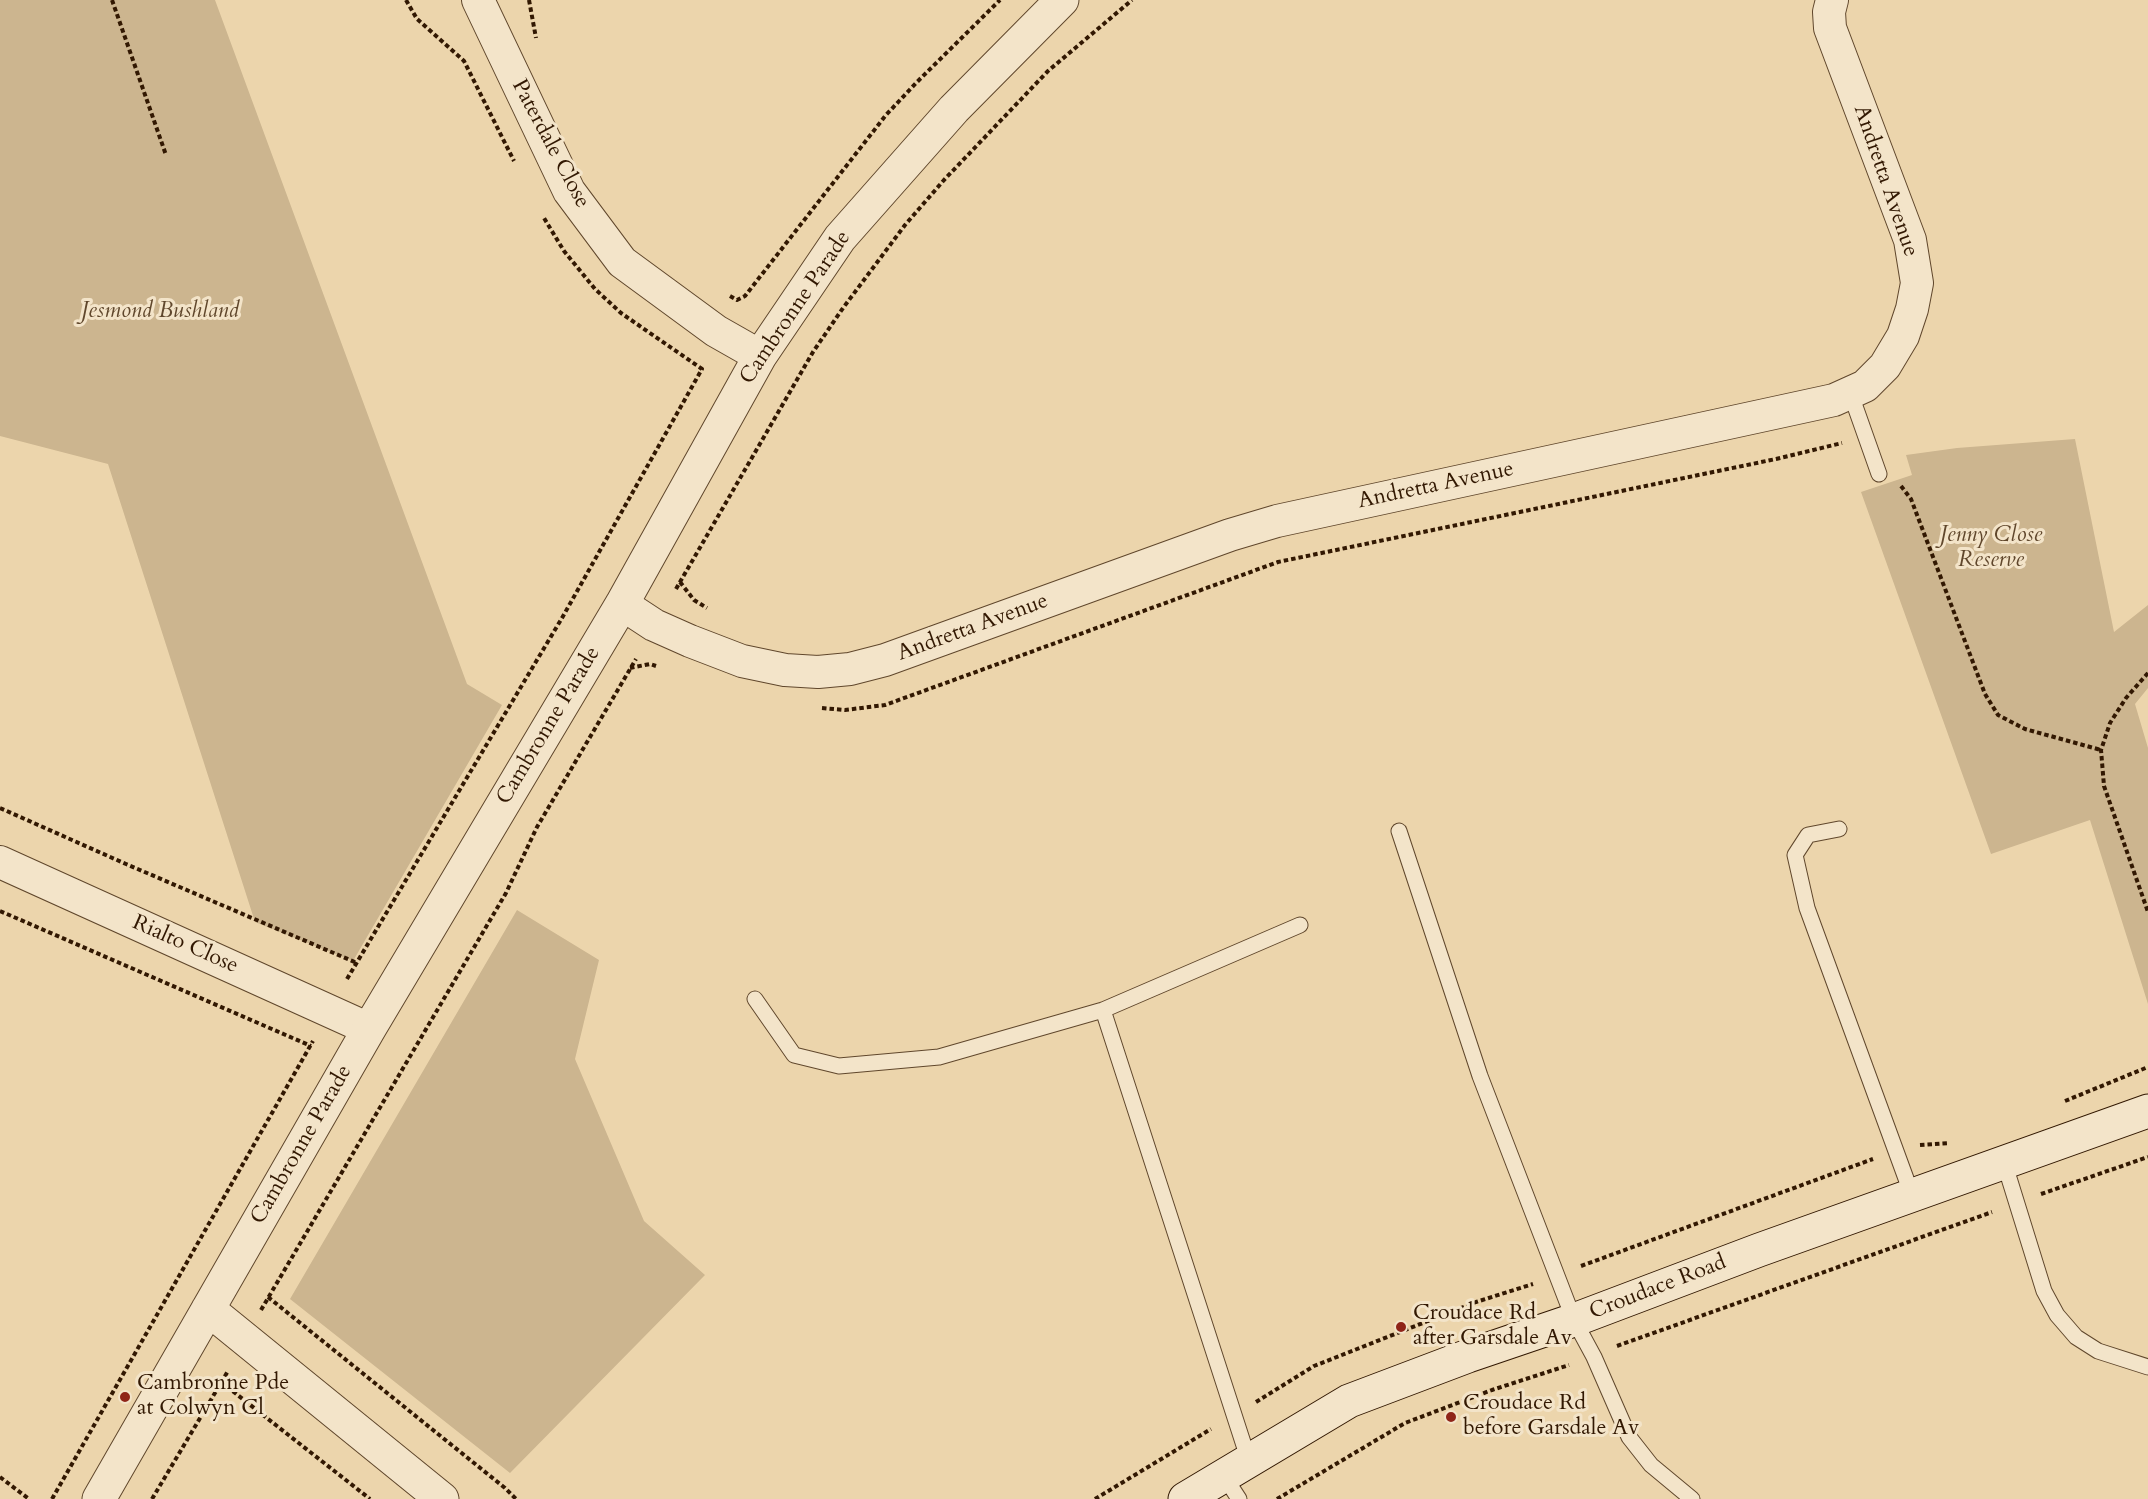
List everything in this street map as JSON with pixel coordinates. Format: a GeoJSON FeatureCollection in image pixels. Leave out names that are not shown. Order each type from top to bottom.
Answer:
{"type":"FeatureCollection","features":[{"type":"Feature","properties":{"kind":"street","name":"Paterdale Close"},"geometry":{"type":"LineString","coordinates":[[478,0],[569,191],[622,262],[716,331],[760,356]]}},
{"type":"Feature","properties":{"kind":"street","name":"Cambronne Parade"},"geometry":{"type":"LineString","coordinates":[[99,1499],[369,1029],[622,604],[760,356],[840,238],[954,108],[1062,0]]}},
{"type":"Feature","properties":{"kind":"street","name":"Andretta Avenue"},"geometry":{"type":"LineString","coordinates":[[622,604],[654,625],[742,661],[785,670],[818,672],[850,669],[885,660],[1230,535],[1277,521],[1834,400],[1865,386],[1885,366],[1903,336],[1912,309],[1917,283],[1910,240],[1830,28],[1829,12],[1832,0]]}},
{"type":"Feature","properties":{"kind":"street","name":"Rialto Close"},"geometry":{"type":"LineString","coordinates":[[0,862],[369,1029]]}},
{"type":"Feature","properties":{"kind":"street","name":"Croudace Road"},"geometry":{"type":"LineString","coordinates":[[1185,1499],[1237,1478],[1349,1401],[2148,1111]]}},
{"type":"Feature","properties":{"kind":"street"},"geometry":{"type":"LineString","coordinates":[[208,1309],[442,1499]]}},
{"type":"Feature","properties":{"kind":"lane"},"geometry":{"type":"LineString","coordinates":[[1850,392],[1879,474]]}},
{"type":"Feature","properties":{"kind":"lane"},"geometry":{"type":"LineString","coordinates":[[1839,829],[1808,835],[1795,855],[1808,908],[1912,1195]]}},
{"type":"Feature","properties":{"kind":"lane"},"geometry":{"type":"LineString","coordinates":[[1400,831],[1480,1076],[1574,1320],[1594,1357],[1629,1437],[1652,1465],[1692,1499]]}},
{"type":"Feature","properties":{"kind":"lane"},"geometry":{"type":"LineString","coordinates":[[755,999],[794,1054],[839,1066],[939,1057],[1103,1010],[1300,925]]}},
{"type":"Feature","properties":{"kind":"lane"},"geometry":{"type":"LineString","coordinates":[[1103,1010],[1234,1415],[1237,1478]]}},
{"type":"Feature","properties":{"kind":"lane"},"geometry":{"type":"LineString","coordinates":[[2004,1162],[2044,1291],[2057,1315],[2076,1337],[2098,1351],[2148,1367]]}},
{"type":"Feature","properties":{"kind":"path"},"geometry":{"type":"LineString","coordinates":[[112,0],[166,155]]}},
{"type":"Feature","properties":{"kind":"path"},"geometry":{"type":"LineString","coordinates":[[406,0],[417,19],[464,61],[515,164]]}},
{"type":"Feature","properties":{"kind":"path"},"geometry":{"type":"LineString","coordinates":[[529,0],[537,42]]}},
{"type":"Feature","properties":{"kind":"path"},"geometry":{"type":"LineString","coordinates":[[721,292],[737,300],[746,296],[886,116],[1000,0]]}},
{"type":"Feature","properties":{"kind":"path"},"geometry":{"type":"LineString","coordinates":[[676,589],[813,352],[905,225],[960,163],[1048,71],[1132,0]]}},
{"type":"Feature","properties":{"kind":"path"},"geometry":{"type":"LineString","coordinates":[[347,979],[562,618],[703,367],[621,313],[595,289],[564,252],[542,216]]}},
{"type":"Feature","properties":{"kind":"path"},"geometry":{"type":"LineString","coordinates":[[814,708],[845,710],[885,705],[1278,562],[1776,459],[1866,437]]}},
{"type":"Feature","properties":{"kind":"path"},"geometry":{"type":"LineString","coordinates":[[1879,474],[1901,486],[1911,499],[1985,694],[1998,715],[2025,729],[2101,750]]}},
{"type":"Feature","properties":{"kind":"path"},"geometry":{"type":"LineString","coordinates":[[259,1313],[506,893],[537,827],[636,659]]}},
{"type":"Feature","properties":{"kind":"path"},"geometry":{"type":"LineString","coordinates":[[630,668],[650,664],[659,667]]}},
{"type":"Feature","properties":{"kind":"path"},"geometry":{"type":"LineString","coordinates":[[2148,673],[2126,698],[2110,723],[2101,750],[2104,786],[2148,912]]}},
{"type":"Feature","properties":{"kind":"path"},"geometry":{"type":"LineString","coordinates":[[0,808],[357,963]]}},
{"type":"Feature","properties":{"kind":"path"},"geometry":{"type":"LineString","coordinates":[[0,911],[311,1046],[52,1499]]}},
{"type":"Feature","properties":{"kind":"path"},"geometry":{"type":"LineString","coordinates":[[2060,1103],[2148,1067]]}},
{"type":"Feature","properties":{"kind":"path"},"geometry":{"type":"LineString","coordinates":[[1095,1499],[1314,1366],[1476,1302],[1557,1276],[1591,1261],[1896,1151],[1918,1145],[1959,1143]]}},
{"type":"Feature","properties":{"kind":"path"},"geometry":{"type":"LineString","coordinates":[[1277,1499],[1405,1424],[1492,1390],[1594,1357],[1619,1345],[2148,1157]]}},
{"type":"Feature","properties":{"kind":"path"},"geometry":{"type":"LineString","coordinates":[[268,1297],[516,1499]]}},
{"type":"Feature","properties":{"kind":"path"},"geometry":{"type":"LineString","coordinates":[[152,1499],[229,1369]]}},
{"type":"Feature","properties":{"kind":"path"},"geometry":{"type":"LineString","coordinates":[[221,1382],[370,1499]]}},
{"type":"Feature","properties":{"kind":"path"},"geometry":{"type":"LineString","coordinates":[[0,1478],[28,1499]]}},
{"type":"Feature","properties":{"kind":"green space","name":"Jesmond Bushland"},"geometry":{"type":"Polygon","coordinates":[[[0,0],[215,0],[467,684],[502,705],[353,961],[255,922],[108,464],[0,436],[0,0]]]}},
{"type":"Feature","properties":{"kind":"green space","name":"Jenny Close Reserve"},"geometry":{"type":"Polygon","coordinates":[[[2075,439],[2114,632],[2148,605],[2148,688],[2135,704],[2148,748],[2148,1004],[2090,820],[1991,854],[1861,492],[1912,475],[1906,455],[1957,448],[2075,439]]]}},
{"type":"Feature","properties":{"kind":"green space"},"geometry":{"type":"Polygon","coordinates":[[[517,910],[599,960],[575,1059],[644,1221],[705,1275],[510,1473],[290,1299],[517,910]]]}},
{"type":"Feature","properties":{"kind":"place","name":"Croudace Rd after Garsdale Av"},"geometry":{"type":"Point","coordinates":[1401,1327]}},
{"type":"Feature","properties":{"kind":"place","name":"Cambronne Pde at Colwyn Cl"},"geometry":{"type":"Point","coordinates":[125,1397]}},
{"type":"Feature","properties":{"kind":"place","name":"Croudace Rd before Garsdale Av"},"geometry":{"type":"Point","coordinates":[1451,1417]}}]}
